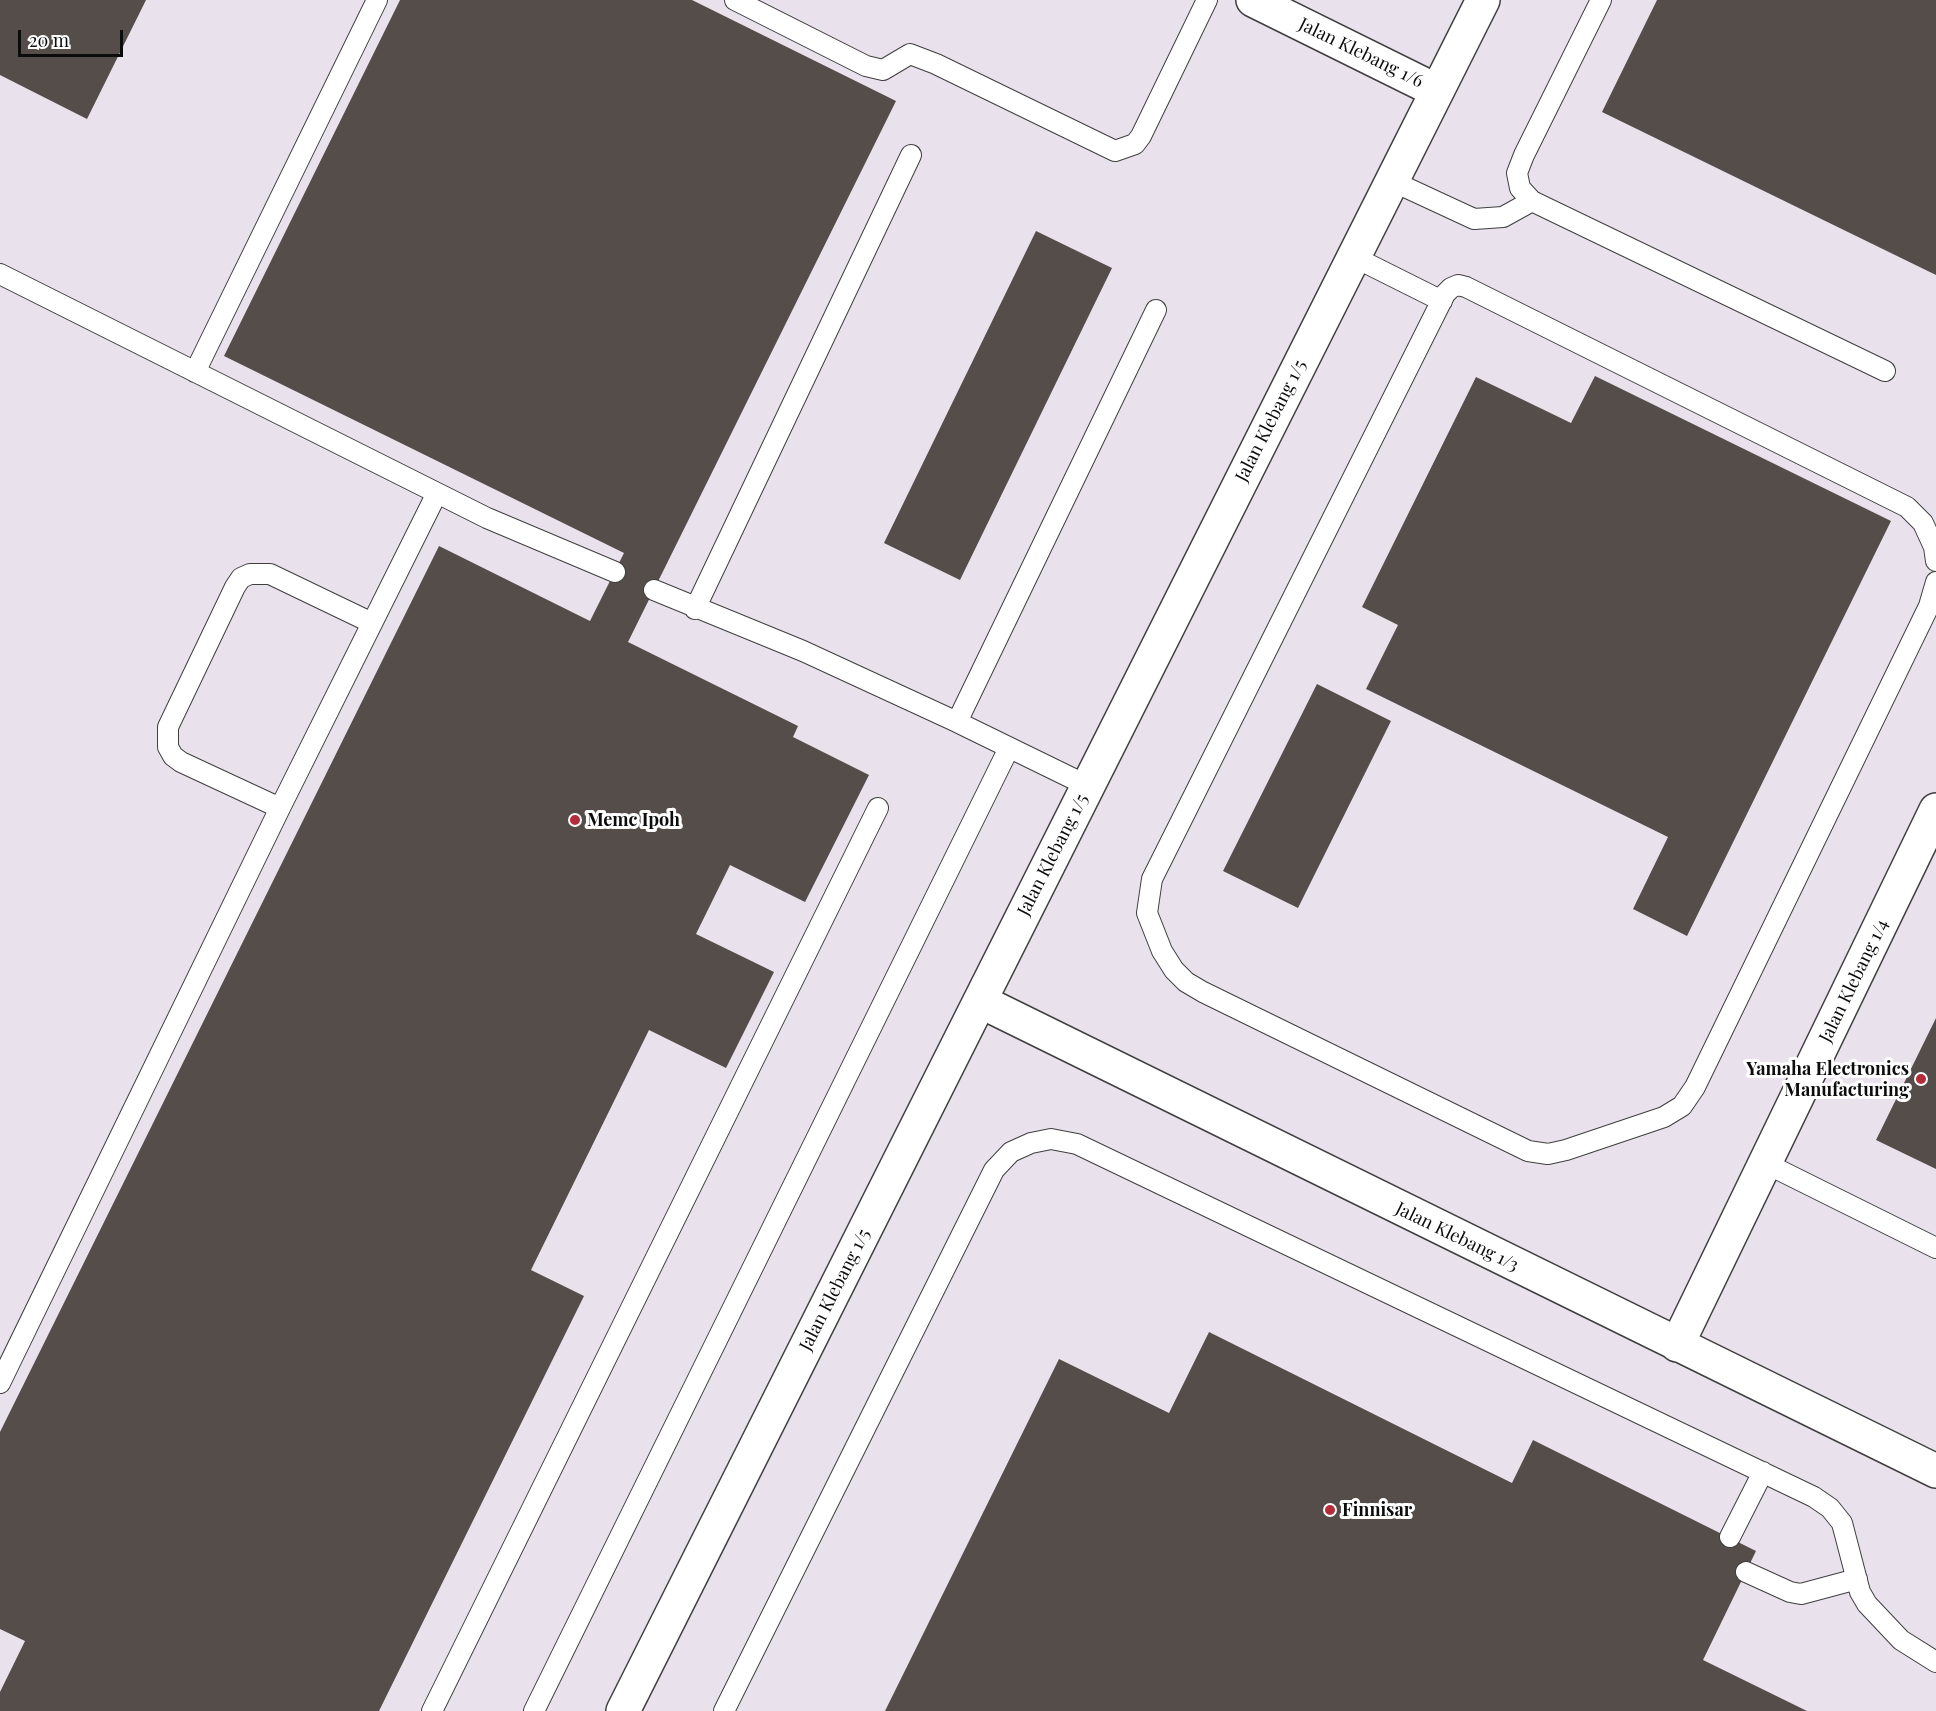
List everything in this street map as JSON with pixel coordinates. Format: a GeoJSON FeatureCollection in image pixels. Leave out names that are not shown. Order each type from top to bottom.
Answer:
{"type":"FeatureCollection","features":[{"type":"Feature","properties":{"kind":"street","name":"Jalan Klebang 1/6"},"geometry":{"type":"LineString","coordinates":[[1253,0],[1437,91]]}},
{"type":"Feature","properties":{"kind":"street","name":"Jalan Klebang 1/5"},"geometry":{"type":"LineString","coordinates":[[623,1711],[1483,0]]}},
{"type":"Feature","properties":{"kind":"street","name":"Jalan Klebang 1/4"},"geometry":{"type":"LineString","coordinates":[[1677,1345],[1936,810]]}},
{"type":"Feature","properties":{"kind":"street","name":"Jalan Klebang 1/3"},"geometry":{"type":"LineString","coordinates":[[980,1001],[1936,1471]]}},
{"type":"Feature","properties":{"kind":"lane"},"geometry":{"type":"LineString","coordinates":[[195,372],[377,0]]}},
{"type":"Feature","properties":{"kind":"lane"},"geometry":{"type":"LineString","coordinates":[[735,0],[866,66],[883,70],[910,54],[936,64],[1115,151],[1135,144],[1141,136],[1207,0]]}},
{"type":"Feature","properties":{"kind":"lane"},"geometry":{"type":"LineString","coordinates":[[1601,0],[1517,173],[1520,188],[1532,201],[1885,371]]}},
{"type":"Feature","properties":{"kind":"lane"},"geometry":{"type":"LineString","coordinates":[[695,609],[911,155]]}},
{"type":"Feature","properties":{"kind":"lane"},"geometry":{"type":"LineString","coordinates":[[1392,181],[1474,219],[1503,217],[1532,201]]}},
{"type":"Feature","properties":{"kind":"lane"},"geometry":{"type":"LineString","coordinates":[[1354,257],[1442,301]]}},
{"type":"Feature","properties":{"kind":"lane"},"geometry":{"type":"LineString","coordinates":[[0,274],[487,518],[615,572]]}},
{"type":"Feature","properties":{"kind":"lane"},"geometry":{"type":"LineString","coordinates":[[1936,561],[1934,547],[1923,523],[1907,507],[1884,494],[1466,287],[1458,285],[1451,288],[1442,301],[1152,879],[1147,912],[1162,951],[1174,970],[1186,982],[1528,1151],[1548,1154],[1566,1150],[1664,1117],[1682,1106],[1695,1087],[1929,606],[1936,582]]}},
{"type":"Feature","properties":{"kind":"lane"},"geometry":{"type":"LineString","coordinates":[[957,722],[1156,310]]}},
{"type":"Feature","properties":{"kind":"lane"},"geometry":{"type":"LineString","coordinates":[[0,1383],[280,808],[437,493]]}},
{"type":"Feature","properties":{"kind":"lane"},"geometry":{"type":"LineString","coordinates":[[280,808],[181,762],[172,756],[168,747],[168,727],[235,587],[242,578],[250,574],[270,574],[372,623]]}},
{"type":"Feature","properties":{"kind":"lane"},"geometry":{"type":"LineString","coordinates":[[654,590],[695,609],[803,651],[1088,786]]}},
{"type":"Feature","properties":{"kind":"lane"},"geometry":{"type":"LineString","coordinates":[[534,1711],[1009,748]]}},
{"type":"Feature","properties":{"kind":"lane"},"geometry":{"type":"LineString","coordinates":[[432,1711],[878,808]]}},
{"type":"Feature","properties":{"kind":"lane"},"geometry":{"type":"LineString","coordinates":[[724,1711],[994,1170],[1011,1152],[1031,1143],[1051,1139],[1077,1144],[1763,1472],[1830,1508],[1845,1532],[1857,1579],[1867,1604],[1901,1640],[1936,1662]]}},
{"type":"Feature","properties":{"kind":"lane"},"geometry":{"type":"LineString","coordinates":[[1765,1163],[1936,1248]]}},
{"type":"Feature","properties":{"kind":"lane"},"geometry":{"type":"LineString","coordinates":[[1730,1538],[1763,1472]]}},
{"type":"Feature","properties":{"kind":"lane"},"geometry":{"type":"LineString","coordinates":[[1746,1572],[1790,1592],[1801,1594],[1857,1579]]}},
{"type":"Feature","properties":{"kind":"shaded area"},"geometry":{"type":"Polygon","coordinates":[[[0,0],[1936,0],[1936,1711],[0,1711],[0,0]]]}},
{"type":"Feature","properties":{"kind":"building"},"geometry":{"type":"Polygon","coordinates":[[[0,0],[146,0],[87,119],[0,75],[0,0]]]}},
{"type":"Feature","properties":{"kind":"building","name":"Memc Ipoh"},"geometry":{"type":"Polygon","coordinates":[[[400,0],[692,0],[896,101],[628,642],[798,726],[793,737],[869,775],[805,902],[730,865],[696,934],[774,972],[726,1068],[649,1030],[531,1270],[584,1296],[379,1711],[0,1711],[0,1692],[25,1641],[0,1629],[0,1432],[439,546],[590,621],[624,553],[224,356],[400,0]]]}},
{"type":"Feature","properties":{"kind":"building"},"geometry":{"type":"Polygon","coordinates":[[[1657,0],[1936,0],[1936,275],[1602,112],[1657,0]]]}},
{"type":"Feature","properties":{"kind":"building"},"geometry":{"type":"Polygon","coordinates":[[[1036,231],[1112,268],[960,580],[884,543],[1036,231]]]}},
{"type":"Feature","properties":{"kind":"building"},"geometry":{"type":"Polygon","coordinates":[[[1595,376],[1891,521],[1687,936],[1633,909],[1668,837],[1366,689],[1398,625],[1362,607],[1476,377],[1571,423],[1595,376]]]}},
{"type":"Feature","properties":{"kind":"building"},"geometry":{"type":"Polygon","coordinates":[[[1317,684],[1391,721],[1298,908],[1223,871],[1317,684]]]}},
{"type":"Feature","properties":{"kind":"building","name":"Yamaha Electronics Manufacturing"},"geometry":{"type":"Polygon","coordinates":[[[1936,1018],[1936,1169],[1876,1140],[1936,1018]]]}},
{"type":"Feature","properties":{"kind":"building","name":"Finnisar"},"geometry":{"type":"Polygon","coordinates":[[[1209,1332],[1512,1483],[1533,1440],[1756,1551],[1703,1660],[1807,1711],[885,1711],[1059,1359],[1169,1413],[1209,1332]]]}},
{"type":"Feature","properties":{"kind":"place","name":"Memc Ipoh"},"geometry":{"type":"Point","coordinates":[575,820]}},
{"type":"Feature","properties":{"kind":"place","name":"Yamaha Electronics Manufacturing"},"geometry":{"type":"Point","coordinates":[1921,1079]}},
{"type":"Feature","properties":{"kind":"place","name":"Finnisar"},"geometry":{"type":"Point","coordinates":[1330,1510]}}]}
